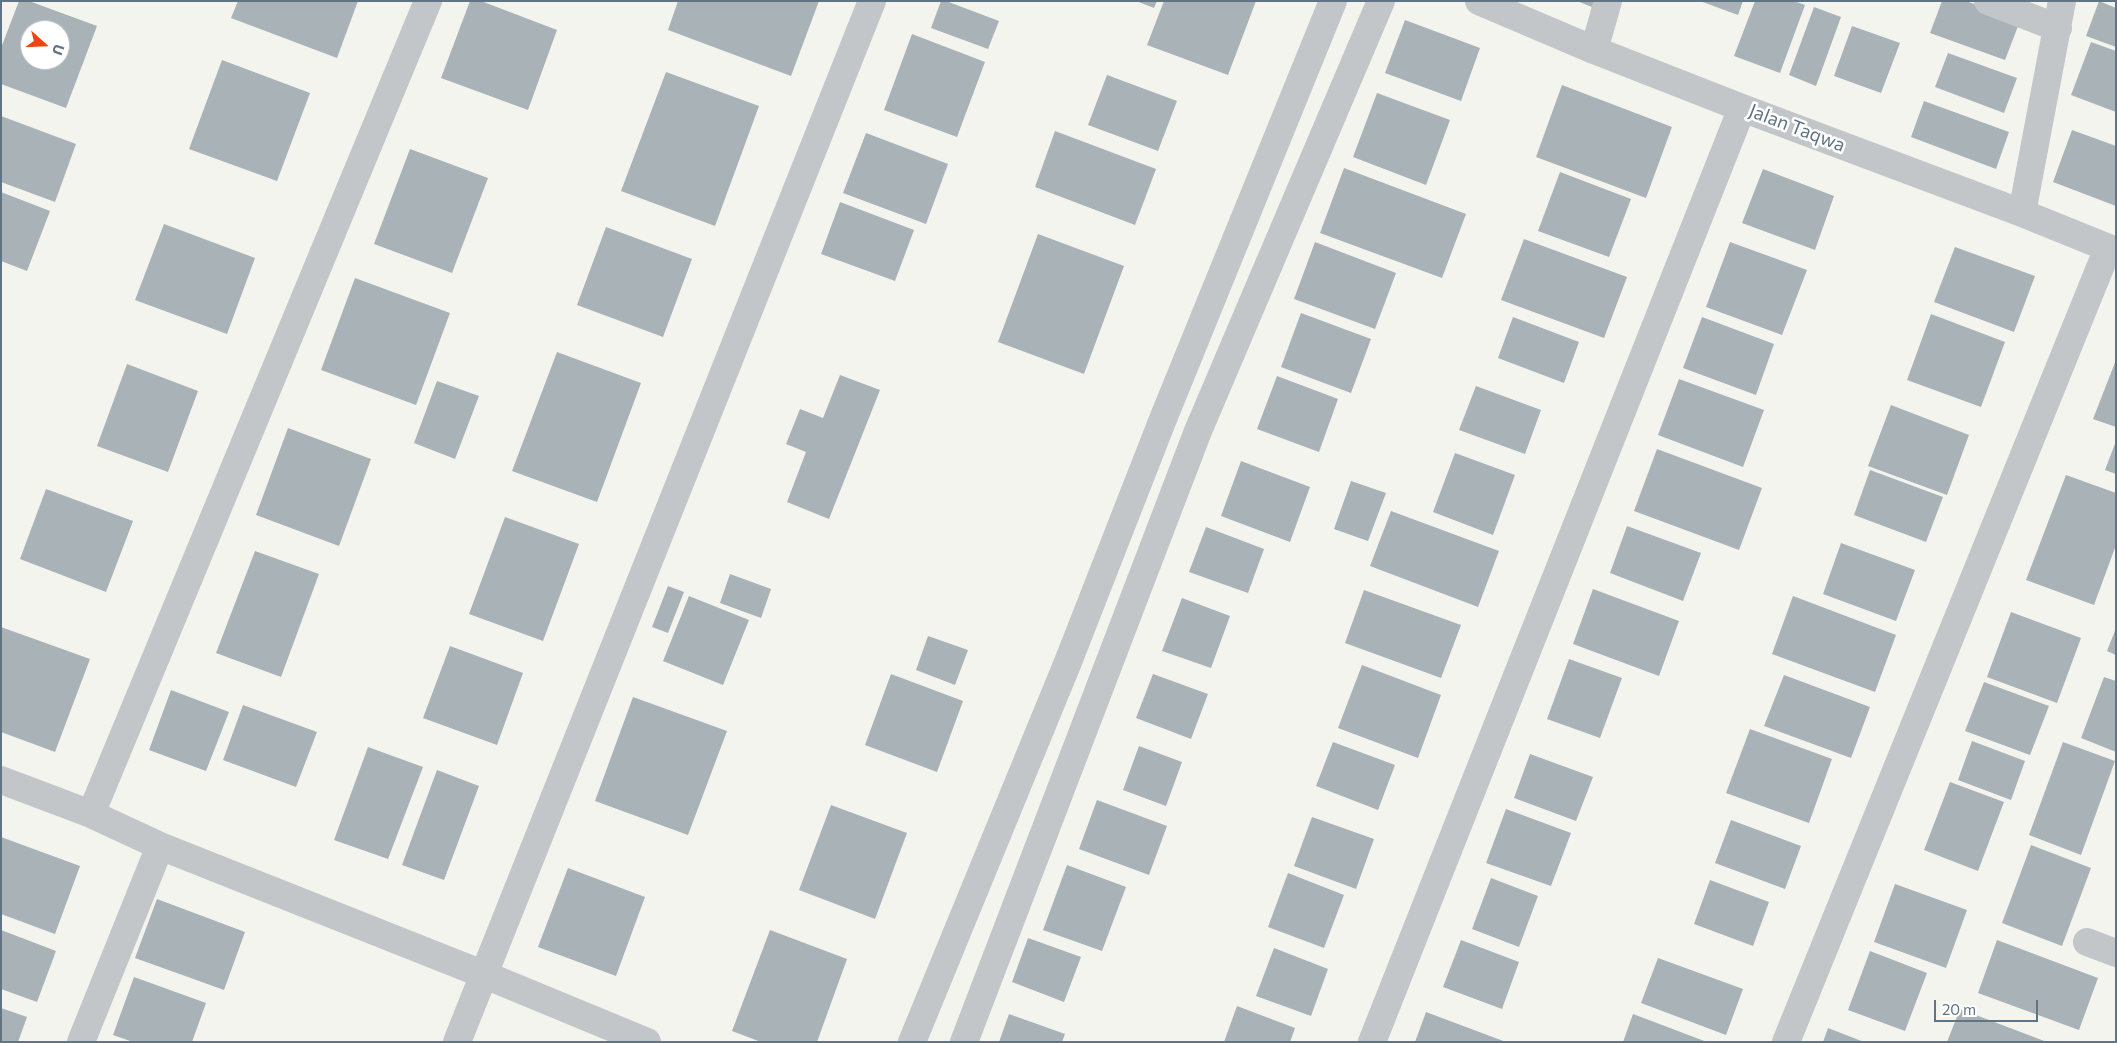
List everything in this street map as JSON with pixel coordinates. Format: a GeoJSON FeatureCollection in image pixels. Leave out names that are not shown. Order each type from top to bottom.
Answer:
{"type":"FeatureCollection","features":[{"type":"Feature","properties":{"kind":"street"},"geometry":{"type":"LineString","coordinates":[[91,814],[428,1]]}},
{"type":"Feature","properties":{"kind":"street"},"geometry":{"type":"LineString","coordinates":[[457,1042],[872,1]]}},
{"type":"Feature","properties":{"kind":"street"},"geometry":{"type":"LineString","coordinates":[[912,1042],[1068,662],[1163,419],[1333,1]]}},
{"type":"Feature","properties":{"kind":"street"},"geometry":{"type":"LineString","coordinates":[[964,1042],[1198,431],[1381,1]]}},
{"type":"Feature","properties":{"kind":"street","name":"Jalan Taqwa"},"geometry":{"type":"LineString","coordinates":[[1479,1],[1594,50],[1742,108],[2022,213],[2112,250]]}},
{"type":"Feature","properties":{"kind":"street"},"geometry":{"type":"LineString","coordinates":[[1594,50],[1608,1]]}},
{"type":"Feature","properties":{"kind":"street"},"geometry":{"type":"LineString","coordinates":[[1988,1],[2058,28]]}},
{"type":"Feature","properties":{"kind":"street"},"geometry":{"type":"LineString","coordinates":[[2022,213],[2062,1]]}},
{"type":"Feature","properties":{"kind":"street"},"geometry":{"type":"LineString","coordinates":[[1372,1042],[1742,108]]}},
{"type":"Feature","properties":{"kind":"street"},"geometry":{"type":"LineString","coordinates":[[1786,1042],[2112,250]]}},
{"type":"Feature","properties":{"kind":"street"},"geometry":{"type":"LineString","coordinates":[[1163,419],[1198,431]]}},
{"type":"Feature","properties":{"kind":"street"},"geometry":{"type":"LineString","coordinates":[[1068,662],[1103,678]]}},
{"type":"Feature","properties":{"kind":"street"},"geometry":{"type":"LineString","coordinates":[[1,780],[91,814],[160,846],[485,975],[647,1042]]}},
{"type":"Feature","properties":{"kind":"street"},"geometry":{"type":"LineString","coordinates":[[81,1042],[160,846]]}},
{"type":"Feature","properties":{"kind":"street"},"geometry":{"type":"LineString","coordinates":[[2087,942],[2116,953]]}},
{"type":"Feature","properties":{"kind":"building"},"geometry":{"type":"Polygon","coordinates":[[[19,1],[29,1],[97,26],[66,108],[1,84],[1,48],[19,1]]]}},
{"type":"Feature","properties":{"kind":"building"},"geometry":{"type":"Polygon","coordinates":[[[238,1],[358,1],[337,58],[231,18],[238,1]]]}},
{"type":"Feature","properties":{"kind":"building"},"geometry":{"type":"Polygon","coordinates":[[[470,1],[481,1],[557,30],[528,110],[441,78],[470,1]]]}},
{"type":"Feature","properties":{"kind":"building"},"geometry":{"type":"Polygon","coordinates":[[[678,1],[819,1],[791,76],[668,30],[678,1]]]}},
{"type":"Feature","properties":{"kind":"building"},"geometry":{"type":"Polygon","coordinates":[[[941,1],[946,1],[999,21],[988,49],[931,28],[941,1]]]}},
{"type":"Feature","properties":{"kind":"building"},"geometry":{"type":"Polygon","coordinates":[[[1136,1],[1157,1],[1154,8],[1136,1]]]}},
{"type":"Feature","properties":{"kind":"building"},"geometry":{"type":"Polygon","coordinates":[[[1164,1],[1256,1],[1228,75],[1147,45],[1164,1]]]}},
{"type":"Feature","properties":{"kind":"building"},"geometry":{"type":"Polygon","coordinates":[[[1577,1],[1600,1],[1597,9],[1577,1]]]}},
{"type":"Feature","properties":{"kind":"building"},"geometry":{"type":"Polygon","coordinates":[[[1700,1],[1743,1],[1738,15],[1700,1]]]}},
{"type":"Feature","properties":{"kind":"building"},"geometry":{"type":"Polygon","coordinates":[[[1755,1],[1794,1],[1805,5],[1780,73],[1734,56],[1755,1]]]}},
{"type":"Feature","properties":{"kind":"building"},"geometry":{"type":"Polygon","coordinates":[[[1942,1],[1966,1],[2020,21],[2005,60],[1930,33],[1942,1]]]}},
{"type":"Feature","properties":{"kind":"building"},"geometry":{"type":"Polygon","coordinates":[[[2099,1],[2116,8],[2116,47],[2086,36],[2099,1]]]}},
{"type":"Feature","properties":{"kind":"building"},"geometry":{"type":"Polygon","coordinates":[[[1814,7],[1841,17],[1816,86],[1789,75],[1814,7]]]}},
{"type":"Feature","properties":{"kind":"building"},"geometry":{"type":"Polygon","coordinates":[[[1405,20],[1480,48],[1461,101],[1385,73],[1405,20]]]}},
{"type":"Feature","properties":{"kind":"building"},"geometry":{"type":"Polygon","coordinates":[[[1852,26],[1900,43],[1881,93],[1834,76],[1852,26]]]}},
{"type":"Feature","properties":{"kind":"building"},"geometry":{"type":"Polygon","coordinates":[[[912,34],[985,62],[957,137],[884,110],[912,34]]]}},
{"type":"Feature","properties":{"kind":"building"},"geometry":{"type":"Polygon","coordinates":[[[2091,42],[2116,51],[2116,112],[2071,95],[2091,42]]]}},
{"type":"Feature","properties":{"kind":"building"},"geometry":{"type":"Polygon","coordinates":[[[1948,53],[2017,78],[2004,113],[1935,87],[1948,53]]]}},
{"type":"Feature","properties":{"kind":"building"},"geometry":{"type":"Polygon","coordinates":[[[222,60],[310,93],[277,181],[189,149],[222,60]]]}},
{"type":"Feature","properties":{"kind":"building"},"geometry":{"type":"Polygon","coordinates":[[[666,72],[759,106],[715,226],[621,191],[666,72]]]}},
{"type":"Feature","properties":{"kind":"building"},"geometry":{"type":"Polygon","coordinates":[[[1107,75],[1177,101],[1158,151],[1088,125],[1107,75]]]}},
{"type":"Feature","properties":{"kind":"building"},"geometry":{"type":"Polygon","coordinates":[[[1562,85],[1672,127],[1646,198],[1536,157],[1562,85]]]}},
{"type":"Feature","properties":{"kind":"building"},"geometry":{"type":"Polygon","coordinates":[[[1377,93],[1450,120],[1426,185],[1353,157],[1377,93]]]}},
{"type":"Feature","properties":{"kind":"building"},"geometry":{"type":"Polygon","coordinates":[[[1924,101],[2009,132],[1996,169],[1911,137],[1924,101]]]}},
{"type":"Feature","properties":{"kind":"building"},"geometry":{"type":"Polygon","coordinates":[[[1,116],[76,144],[55,202],[1,182],[1,116]]]}},
{"type":"Feature","properties":{"kind":"building"},"geometry":{"type":"Polygon","coordinates":[[[2072,130],[2116,146],[2116,206],[2053,182],[2072,130]]]}},
{"type":"Feature","properties":{"kind":"building"},"geometry":{"type":"Polygon","coordinates":[[[1055,131],[1156,169],[1135,225],[1035,187],[1055,131]]]}},
{"type":"Feature","properties":{"kind":"building"},"geometry":{"type":"Polygon","coordinates":[[[866,133],[948,164],[926,224],[843,193],[866,133]]]}},
{"type":"Feature","properties":{"kind":"building"},"geometry":{"type":"Polygon","coordinates":[[[410,149],[488,178],[452,273],[374,244],[410,149]]]}},
{"type":"Feature","properties":{"kind":"building"},"geometry":{"type":"Polygon","coordinates":[[[1344,168],[1466,214],[1442,278],[1320,233],[1344,168]]]}},
{"type":"Feature","properties":{"kind":"building"},"geometry":{"type":"Polygon","coordinates":[[[1763,169],[1834,196],[1815,250],[1742,223],[1763,169]]]}},
{"type":"Feature","properties":{"kind":"building"},"geometry":{"type":"Polygon","coordinates":[[[1560,172],[1631,199],[1609,257],[1538,231],[1560,172]]]}},
{"type":"Feature","properties":{"kind":"building"},"geometry":{"type":"Polygon","coordinates":[[[1,192],[50,211],[27,271],[1,261],[1,192]]]}},
{"type":"Feature","properties":{"kind":"building"},"geometry":{"type":"Polygon","coordinates":[[[840,202],[914,230],[895,281],[821,254],[840,202]]]}},
{"type":"Feature","properties":{"kind":"building"},"geometry":{"type":"Polygon","coordinates":[[[164,224],[255,258],[227,334],[135,300],[164,224]]]}},
{"type":"Feature","properties":{"kind":"building"},"geometry":{"type":"Polygon","coordinates":[[[606,227],[692,259],[663,337],[577,305],[606,227]]]}},
{"type":"Feature","properties":{"kind":"building"},"geometry":{"type":"Polygon","coordinates":[[[1038,234],[1124,266],[1084,374],[998,342],[1038,234]]]}},
{"type":"Feature","properties":{"kind":"building"},"geometry":{"type":"Polygon","coordinates":[[[1524,239],[1627,277],[1604,338],[1501,300],[1524,239]]]}},
{"type":"Feature","properties":{"kind":"building"},"geometry":{"type":"Polygon","coordinates":[[[1315,242],[1396,273],[1375,329],[1294,299],[1315,242]]]}},
{"type":"Feature","properties":{"kind":"building"},"geometry":{"type":"Polygon","coordinates":[[[1730,242],[1807,270],[1782,335],[1706,307],[1730,242]]]}},
{"type":"Feature","properties":{"kind":"building"},"geometry":{"type":"Polygon","coordinates":[[[1955,247],[2035,276],[2014,332],[1934,302],[1955,247]]]}},
{"type":"Feature","properties":{"kind":"building"},"geometry":{"type":"Polygon","coordinates":[[[355,278],[450,313],[416,405],[321,370],[355,278]]]}},
{"type":"Feature","properties":{"kind":"building"},"geometry":{"type":"Polygon","coordinates":[[[1301,313],[1371,339],[1351,393],[1281,367],[1301,313]]]}},
{"type":"Feature","properties":{"kind":"building"},"geometry":{"type":"Polygon","coordinates":[[[1931,314],[2005,342],[1981,407],[1907,380],[1931,314]]]}},
{"type":"Feature","properties":{"kind":"building"},"geometry":{"type":"Polygon","coordinates":[[[1513,317],[1579,342],[1564,383],[1498,358],[1513,317]]]}},
{"type":"Feature","properties":{"kind":"building"},"geometry":{"type":"Polygon","coordinates":[[[1702,317],[1774,344],[1756,395],[1683,368],[1702,317]]]}},
{"type":"Feature","properties":{"kind":"building"},"geometry":{"type":"Polygon","coordinates":[[[557,352],[641,383],[597,502],[512,471],[557,352]]]}},
{"type":"Feature","properties":{"kind":"building"},"geometry":{"type":"Polygon","coordinates":[[[2116,360],[2116,427],[2093,419],[2116,360]]]}},
{"type":"Feature","properties":{"kind":"building"},"geometry":{"type":"Polygon","coordinates":[[[127,364],[198,391],[168,472],[97,446],[127,364]]]}},
{"type":"Feature","properties":{"kind":"building"},"geometry":{"type":"Polygon","coordinates":[[[840,375],[880,390],[829,519],[787,502],[806,452],[786,444],[800,409],[823,418],[840,375]]]}},
{"type":"Feature","properties":{"kind":"building"},"geometry":{"type":"Polygon","coordinates":[[[1277,376],[1338,399],[1319,452],[1257,429],[1277,376]]]}},
{"type":"Feature","properties":{"kind":"building"},"geometry":{"type":"Polygon","coordinates":[[[1679,379],[1764,410],[1743,467],[1658,435],[1679,379]]]}},
{"type":"Feature","properties":{"kind":"building"},"geometry":{"type":"Polygon","coordinates":[[[437,381],[479,396],[455,459],[414,443],[437,381]]]}},
{"type":"Feature","properties":{"kind":"building"},"geometry":{"type":"Polygon","coordinates":[[[1476,386],[1541,410],[1525,454],[1459,430],[1476,386]]]}},
{"type":"Feature","properties":{"kind":"building"},"geometry":{"type":"Polygon","coordinates":[[[1891,405],[1969,435],[1947,495],[1868,466],[1891,405]]]}},
{"type":"Feature","properties":{"kind":"building"},"geometry":{"type":"Polygon","coordinates":[[[288,428],[371,459],[339,546],[256,515],[288,428]]]}},
{"type":"Feature","properties":{"kind":"building"},"geometry":{"type":"Polygon","coordinates":[[[2116,441],[2116,474],[2105,470],[2116,441]]]}},
{"type":"Feature","properties":{"kind":"building"},"geometry":{"type":"Polygon","coordinates":[[[1657,449],[1762,488],[1739,550],[1634,511],[1657,449]]]}},
{"type":"Feature","properties":{"kind":"building"},"geometry":{"type":"Polygon","coordinates":[[[1455,453],[1515,475],[1493,535],[1433,512],[1455,453]]]}},
{"type":"Feature","properties":{"kind":"building"},"geometry":{"type":"Polygon","coordinates":[[[1241,461],[1310,487],[1290,542],[1221,516],[1241,461]]]}},
{"type":"Feature","properties":{"kind":"building"},"geometry":{"type":"Polygon","coordinates":[[[1870,470],[1943,497],[1926,542],[1854,515],[1870,470]]]}},
{"type":"Feature","properties":{"kind":"building"},"geometry":{"type":"Polygon","coordinates":[[[2066,475],[2116,493],[2116,545],[2094,605],[2026,580],[2066,475]]]}},
{"type":"Feature","properties":{"kind":"building"},"geometry":{"type":"Polygon","coordinates":[[[1351,481],[1386,493],[1368,541],[1334,529],[1351,481]]]}},
{"type":"Feature","properties":{"kind":"building"},"geometry":{"type":"Polygon","coordinates":[[[46,489],[133,521],[106,592],[20,559],[46,489]]]}},
{"type":"Feature","properties":{"kind":"building"},"geometry":{"type":"Polygon","coordinates":[[[1391,511],[1499,551],[1478,607],[1370,566],[1391,511]]]}},
{"type":"Feature","properties":{"kind":"building"},"geometry":{"type":"Polygon","coordinates":[[[505,517],[579,544],[543,641],[469,614],[505,517]]]}},
{"type":"Feature","properties":{"kind":"building"},"geometry":{"type":"Polygon","coordinates":[[[1627,526],[1701,553],[1683,601],[1610,573],[1627,526]]]}},
{"type":"Feature","properties":{"kind":"building"},"geometry":{"type":"Polygon","coordinates":[[[1206,527],[1264,549],[1248,593],[1189,572],[1206,527]]]}},
{"type":"Feature","properties":{"kind":"building"},"geometry":{"type":"Polygon","coordinates":[[[1841,543],[1915,570],[1896,621],[1823,594],[1841,543]]]}},
{"type":"Feature","properties":{"kind":"building"},"geometry":{"type":"Polygon","coordinates":[[[255,551],[319,574],[281,677],[216,653],[255,551]]]}},
{"type":"Feature","properties":{"kind":"building"},"geometry":{"type":"Polygon","coordinates":[[[730,574],[771,589],[761,618],[720,603],[730,574]]]}},
{"type":"Feature","properties":{"kind":"building"},"geometry":{"type":"Polygon","coordinates":[[[668,586],[684,592],[668,633],[652,627],[668,586]]]}},
{"type":"Feature","properties":{"kind":"building"},"geometry":{"type":"Polygon","coordinates":[[[1593,589],[1679,621],[1659,676],[1573,644],[1593,589]]]}},
{"type":"Feature","properties":{"kind":"building"},"geometry":{"type":"Polygon","coordinates":[[[1364,590],[1461,625],[1441,678],[1345,643],[1364,590]]]}},
{"type":"Feature","properties":{"kind":"building"},"geometry":{"type":"Polygon","coordinates":[[[689,596],[749,620],[723,685],[663,661],[689,596]]]}},
{"type":"Feature","properties":{"kind":"building"},"geometry":{"type":"Polygon","coordinates":[[[1793,596],[1896,635],[1875,692],[1772,654],[1793,596]]]}},
{"type":"Feature","properties":{"kind":"building"},"geometry":{"type":"Polygon","coordinates":[[[1182,598],[1230,616],[1211,668],[1162,651],[1182,598]]]}},
{"type":"Feature","properties":{"kind":"building"},"geometry":{"type":"Polygon","coordinates":[[[2011,612],[2081,638],[2057,703],[1987,677],[2011,612]]]}},
{"type":"Feature","properties":{"kind":"building"},"geometry":{"type":"Polygon","coordinates":[[[1,627],[90,659],[55,752],[1,732],[1,627]]]}},
{"type":"Feature","properties":{"kind":"building"},"geometry":{"type":"Polygon","coordinates":[[[2116,628],[2116,655],[2107,651],[2116,628]]]}},
{"type":"Feature","properties":{"kind":"building"},"geometry":{"type":"Polygon","coordinates":[[[928,636],[968,650],[955,685],[916,670],[928,636]]]}},
{"type":"Feature","properties":{"kind":"building"},"geometry":{"type":"Polygon","coordinates":[[[450,646],[523,673],[497,745],[423,718],[450,646]]]}},
{"type":"Feature","properties":{"kind":"building"},"geometry":{"type":"Polygon","coordinates":[[[1569,659],[1622,678],[1600,738],[1547,719],[1569,659]]]}},
{"type":"Feature","properties":{"kind":"building"},"geometry":{"type":"Polygon","coordinates":[[[1362,665],[1441,695],[1418,758],[1338,728],[1362,665]]]}},
{"type":"Feature","properties":{"kind":"building"},"geometry":{"type":"Polygon","coordinates":[[[891,674],[963,701],[937,772],[865,745],[891,674]]]}},
{"type":"Feature","properties":{"kind":"building"},"geometry":{"type":"Polygon","coordinates":[[[1153,674],[1208,694],[1191,739],[1136,718],[1153,674]]]}},
{"type":"Feature","properties":{"kind":"building"},"geometry":{"type":"Polygon","coordinates":[[[1784,675],[1870,707],[1851,758],[1764,726],[1784,675]]]}},
{"type":"Feature","properties":{"kind":"building"},"geometry":{"type":"Polygon","coordinates":[[[2104,677],[2116,681],[2116,752],[2081,738],[2104,677]]]}},
{"type":"Feature","properties":{"kind":"building"},"geometry":{"type":"Polygon","coordinates":[[[1984,682],[2049,706],[2030,755],[1965,731],[1984,682]]]}},
{"type":"Feature","properties":{"kind":"building"},"geometry":{"type":"Polygon","coordinates":[[[171,690],[229,712],[206,771],[149,750],[171,690]]]}},
{"type":"Feature","properties":{"kind":"building"},"geometry":{"type":"Polygon","coordinates":[[[633,697],[727,731],[688,835],[595,801],[633,697]]]}},
{"type":"Feature","properties":{"kind":"building"},"geometry":{"type":"Polygon","coordinates":[[[243,705],[317,732],[296,787],[223,760],[243,705]]]}},
{"type":"Feature","properties":{"kind":"building"},"geometry":{"type":"Polygon","coordinates":[[[1750,729],[1832,759],[1809,823],[1726,793],[1750,729]]]}},
{"type":"Feature","properties":{"kind":"building"},"geometry":{"type":"Polygon","coordinates":[[[1972,741],[2025,761],[2011,800],[1958,780],[1972,741]]]}},
{"type":"Feature","properties":{"kind":"building"},"geometry":{"type":"Polygon","coordinates":[[[1333,742],[1395,765],[1378,810],[1316,786],[1333,742]]]}},
{"type":"Feature","properties":{"kind":"building"},"geometry":{"type":"Polygon","coordinates":[[[2063,742],[2115,761],[2081,855],[2029,835],[2063,742]]]}},
{"type":"Feature","properties":{"kind":"building"},"geometry":{"type":"Polygon","coordinates":[[[1139,746],[1182,762],[1166,806],[1123,790],[1139,746]]]}},
{"type":"Feature","properties":{"kind":"building"},"geometry":{"type":"Polygon","coordinates":[[[368,747],[423,767],[388,859],[334,840],[368,747]]]}},
{"type":"Feature","properties":{"kind":"building"},"geometry":{"type":"Polygon","coordinates":[[[1530,754],[1593,777],[1576,821],[1514,798],[1530,754]]]}},
{"type":"Feature","properties":{"kind":"building"},"geometry":{"type":"Polygon","coordinates":[[[437,770],[479,786],[444,880],[402,865],[437,770]]]}},
{"type":"Feature","properties":{"kind":"building"},"geometry":{"type":"Polygon","coordinates":[[[1950,782],[2004,802],[1978,871],[1924,850],[1950,782]]]}},
{"type":"Feature","properties":{"kind":"building"},"geometry":{"type":"Polygon","coordinates":[[[1097,800],[1167,826],[1149,875],[1079,849],[1097,800]]]}},
{"type":"Feature","properties":{"kind":"building"},"geometry":{"type":"Polygon","coordinates":[[[831,805],[907,833],[875,919],[799,890],[831,805]]]}},
{"type":"Feature","properties":{"kind":"building"},"geometry":{"type":"Polygon","coordinates":[[[1506,809],[1571,833],[1551,886],[1486,863],[1506,809]]]}},
{"type":"Feature","properties":{"kind":"building"},"geometry":{"type":"Polygon","coordinates":[[[1312,817],[1374,839],[1356,889],[1294,866],[1312,817]]]}},
{"type":"Feature","properties":{"kind":"building"},"geometry":{"type":"Polygon","coordinates":[[[1731,820],[1801,846],[1785,889],[1715,863],[1731,820]]]}},
{"type":"Feature","properties":{"kind":"building"},"geometry":{"type":"Polygon","coordinates":[[[1,837],[80,866],[55,934],[1,914],[1,837]]]}},
{"type":"Feature","properties":{"kind":"building"},"geometry":{"type":"Polygon","coordinates":[[[2031,845],[2091,868],[2062,946],[2002,923],[2031,845]]]}},
{"type":"Feature","properties":{"kind":"building"},"geometry":{"type":"Polygon","coordinates":[[[1067,865],[1126,887],[1102,951],[1043,930],[1067,865]]]}},
{"type":"Feature","properties":{"kind":"building"},"geometry":{"type":"Polygon","coordinates":[[[568,868],[645,897],[616,976],[538,947],[568,868]]]}},
{"type":"Feature","properties":{"kind":"building"},"geometry":{"type":"Polygon","coordinates":[[[1288,873],[1344,895],[1324,948],[1268,927],[1288,873]]]}},
{"type":"Feature","properties":{"kind":"building"},"geometry":{"type":"Polygon","coordinates":[[[1491,878],[1538,896],[1519,947],[1472,929],[1491,878]]]}},
{"type":"Feature","properties":{"kind":"building"},"geometry":{"type":"Polygon","coordinates":[[[1710,880],[1769,902],[1753,946],[1694,924],[1710,880]]]}},
{"type":"Feature","properties":{"kind":"building"},"geometry":{"type":"Polygon","coordinates":[[[1895,884],[1967,910],[1946,968],[1874,942],[1895,884]]]}},
{"type":"Feature","properties":{"kind":"building"},"geometry":{"type":"Polygon","coordinates":[[[157,899],[245,932],[224,990],[135,958],[157,899]]]}},
{"type":"Feature","properties":{"kind":"building"},"geometry":{"type":"Polygon","coordinates":[[[1,930],[56,951],[37,1002],[1,989],[1,930]]]}},
{"type":"Feature","properties":{"kind":"building"},"geometry":{"type":"Polygon","coordinates":[[[770,930],[847,959],[817,1042],[761,1042],[732,1031],[770,930]]]}},
{"type":"Feature","properties":{"kind":"building"},"geometry":{"type":"Polygon","coordinates":[[[1028,938],[1081,957],[1064,1002],[1012,982],[1028,938]]]}},
{"type":"Feature","properties":{"kind":"building"},"geometry":{"type":"Polygon","coordinates":[[[1461,940],[1519,962],[1502,1009],[1443,987],[1461,940]]]}},
{"type":"Feature","properties":{"kind":"building"},"geometry":{"type":"Polygon","coordinates":[[[1997,940],[2098,978],[2079,1030],[1978,993],[1997,940]]]}},
{"type":"Feature","properties":{"kind":"building"},"geometry":{"type":"Polygon","coordinates":[[[1274,948],[1328,969],[1311,1016],[1256,996],[1274,948]]]}},
{"type":"Feature","properties":{"kind":"building"},"geometry":{"type":"Polygon","coordinates":[[[1870,951],[1927,973],[1905,1031],[1848,1010],[1870,951]]]}},
{"type":"Feature","properties":{"kind":"building"},"geometry":{"type":"Polygon","coordinates":[[[1658,958],[1743,989],[1726,1035],[1641,1003],[1658,958]]]}},
{"type":"Feature","properties":{"kind":"building"},"geometry":{"type":"Polygon","coordinates":[[[134,977],[206,1003],[192,1042],[133,1042],[113,1035],[134,977]]]}},
{"type":"Feature","properties":{"kind":"building"},"geometry":{"type":"Polygon","coordinates":[[[1237,1006],[1295,1028],[1290,1042],[1224,1042],[1237,1006]]]}},
{"type":"Feature","properties":{"kind":"building"},"geometry":{"type":"Polygon","coordinates":[[[1,1008],[27,1017],[18,1042],[1,1042],[1,1008]]]}},
{"type":"Feature","properties":{"kind":"building"},"geometry":{"type":"Polygon","coordinates":[[[1960,1009],[2047,1042],[1947,1042],[1960,1009]]]}},
{"type":"Feature","properties":{"kind":"building"},"geometry":{"type":"Polygon","coordinates":[[[1426,1012],[1506,1042],[1415,1042],[1426,1012]]]}},
{"type":"Feature","properties":{"kind":"building"},"geometry":{"type":"Polygon","coordinates":[[[1009,1014],[1065,1034],[1062,1042],[999,1042],[1009,1014]]]}},
{"type":"Feature","properties":{"kind":"building"},"geometry":{"type":"Polygon","coordinates":[[[1633,1014],[1707,1042],[1623,1042],[1633,1014]]]}},
{"type":"Feature","properties":{"kind":"building"},"geometry":{"type":"Polygon","coordinates":[[[1828,1028],[1864,1042],[1823,1042],[1828,1028]]]}}]}
